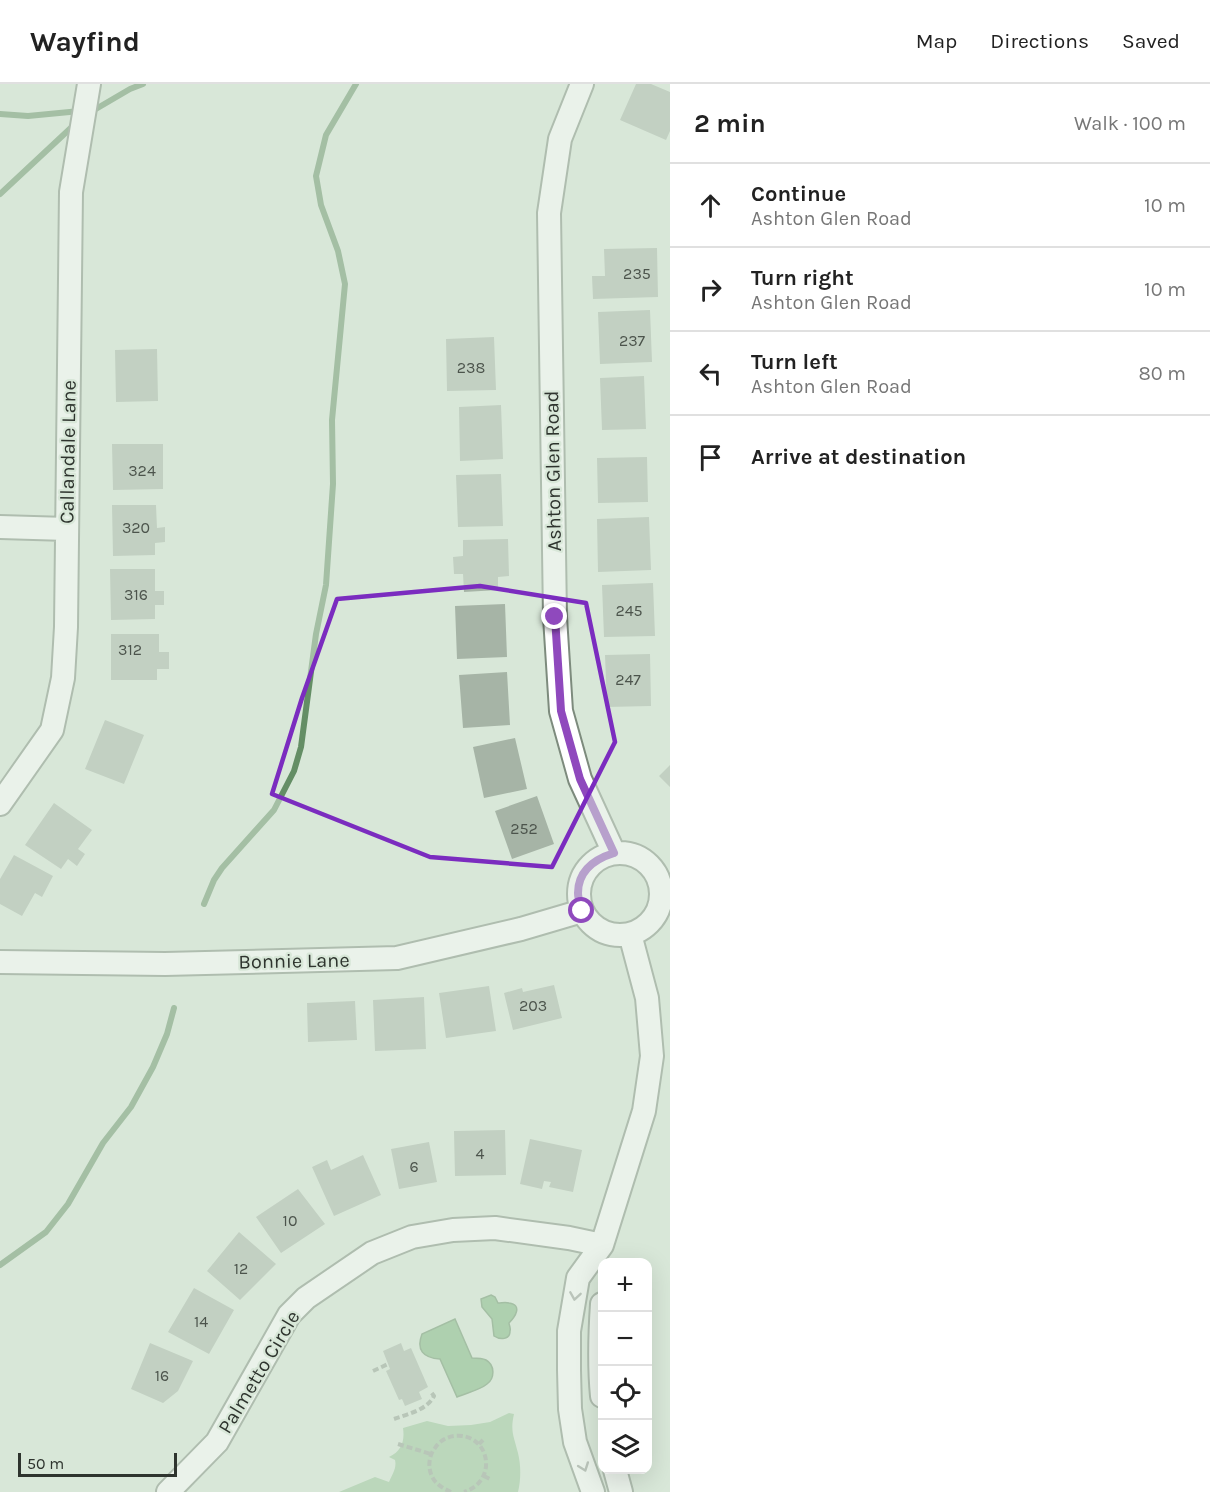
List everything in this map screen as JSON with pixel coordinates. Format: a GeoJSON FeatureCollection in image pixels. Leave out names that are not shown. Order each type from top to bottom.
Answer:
{"type":"FeatureCollection","features":[{"type":"Feature","properties":{"kind":"street","name":"Callandale Lane"},"geometry":{"type":"LineString","coordinates":[[0,804],[52,730],[63,678],[66,627],[71,192],[89,84]]}},
{"type":"Feature","properties":{"kind":"street","name":"Ashton Glen Road"},"geometry":{"type":"LineString","coordinates":[[582,84],[560,140],[549,213],[555,617],[561,711],[580,779],[614,853]]}},
{"type":"Feature","properties":{"kind":"street"},"geometry":{"type":"LineString","coordinates":[[0,527],[67,529]]}},
{"type":"Feature","properties":{"kind":"street"},"geometry":{"type":"LineString","coordinates":[[614,853],[626,853],[639,858],[664,875],[660,905],[653,918],[643,928],[630,934],[616,935],[602,932],[590,923],[582,911],[578,892],[581,879],[589,866],[600,858],[614,853]]}},
{"type":"Feature","properties":{"kind":"street","name":"Bonnie Lane"},"geometry":{"type":"LineString","coordinates":[[0,962],[165,964],[397,958],[521,929],[582,911]]}},
{"type":"Feature","properties":{"kind":"street"},"geometry":{"type":"LineString","coordinates":[[593,1492],[575,1442],[570,1409],[570,1331],[578,1278],[602,1254],[644,1111],[652,1056],[647,998],[630,934]]}},
{"type":"Feature","properties":{"kind":"street","name":"Palmetto Circle"},"geometry":{"type":"LineString","coordinates":[[168,1492],[217,1442],[289,1315],[306,1298],[372,1253],[412,1237],[453,1230],[495,1228],[569,1238],[602,1254]]}},
{"type":"Feature","properties":{"kind":"street"},"geometry":{"type":"LineString","coordinates":[[600,1366],[602,1312]]}},
{"type":"Feature","properties":{"kind":"street"},"geometry":{"type":"LineString","coordinates":[[616,1474],[621,1492]]}},
{"type":"Feature","properties":{"kind":"path"},"geometry":{"type":"LineString","coordinates":[[373,1371],[388,1364]]}},
{"type":"Feature","properties":{"kind":"path"},"geometry":{"type":"LineString","coordinates":[[394,1419],[432,1401],[434,1396],[431,1392]]}},
{"type":"Feature","properties":{"kind":"path"},"geometry":{"type":"LineString","coordinates":[[451,1492],[442,1490],[436,1483],[429,1465],[435,1447],[451,1436],[460,1436],[470,1438],[479,1444],[486,1459],[487,1468],[478,1485],[464,1492]]}},
{"type":"Feature","properties":{"kind":"path"},"geometry":{"type":"LineString","coordinates":[[479,1444],[483,1440]]}},
{"type":"Feature","properties":{"kind":"path"},"geometry":{"type":"LineString","coordinates":[[398,1443],[431,1454]]}},
{"type":"Feature","properties":{"kind":"path"},"geometry":{"type":"LineString","coordinates":[[484,1476],[490,1479]]}},
{"type":"Feature","properties":{"kind":"highlighted area"},"geometry":{"type":"Polygon","coordinates":[[[480,586],[586,603],[615,742],[552,867],[430,857],[272,794],[302,698],[337,599],[480,586]]]}},
{"type":"Feature","properties":{"kind":"shaded area"},"geometry":{"type":"Polygon","coordinates":[[[491,1295],[498,1303],[513,1304],[517,1309],[509,1323],[510,1334],[504,1338],[494,1336],[492,1319],[482,1307],[481,1299],[491,1295]]]}},
{"type":"Feature","properties":{"kind":"shaded area"},"geometry":{"type":"Polygon","coordinates":[[[455,1319],[472,1358],[481,1358],[489,1362],[493,1372],[490,1381],[484,1386],[457,1397],[440,1359],[425,1355],[420,1345],[422,1334],[455,1319]]]}},
{"type":"Feature","properties":{"kind":"shaded area"},"geometry":{"type":"Polygon","coordinates":[[[509,1413],[514,1414],[512,1430],[520,1462],[518,1492],[339,1492],[375,1477],[389,1482],[394,1471],[395,1460],[389,1457],[401,1446],[403,1428],[427,1421],[448,1426],[471,1425],[490,1422],[509,1413]]]}},
{"type":"Feature","properties":{"kind":"building"},"geometry":{"type":"Polygon","coordinates":[[[636,84],[651,84],[670,92],[670,131],[666,140],[620,120],[636,84]]]}},
{"type":"Feature","properties":{"kind":"building"},"geometry":{"type":"Polygon","coordinates":[[[657,248],[658,297],[593,299],[592,276],[605,276],[604,249],[657,248]]]}},
{"type":"Feature","properties":{"kind":"building"},"geometry":{"type":"Polygon","coordinates":[[[650,310],[652,362],[600,364],[598,312],[650,310]]]}},
{"type":"Feature","properties":{"kind":"building"},"geometry":{"type":"Polygon","coordinates":[[[494,337],[496,390],[447,391],[446,339],[494,337]]]}},
{"type":"Feature","properties":{"kind":"building"},"geometry":{"type":"Polygon","coordinates":[[[157,349],[158,401],[116,402],[115,350],[157,349]]]}},
{"type":"Feature","properties":{"kind":"building"},"geometry":{"type":"Polygon","coordinates":[[[644,376],[646,429],[602,430],[600,378],[644,376]]]}},
{"type":"Feature","properties":{"kind":"building"},"geometry":{"type":"Polygon","coordinates":[[[501,405],[503,459],[460,461],[459,407],[501,405]]]}},
{"type":"Feature","properties":{"kind":"building"},"geometry":{"type":"Polygon","coordinates":[[[112,444],[163,444],[163,489],[113,490],[112,444]]]}},
{"type":"Feature","properties":{"kind":"building"},"geometry":{"type":"Polygon","coordinates":[[[647,457],[648,502],[598,503],[597,458],[647,457]]]}},
{"type":"Feature","properties":{"kind":"building"},"geometry":{"type":"Polygon","coordinates":[[[501,474],[503,526],[458,527],[456,475],[501,474]]]}},
{"type":"Feature","properties":{"kind":"building"},"geometry":{"type":"Polygon","coordinates":[[[112,505],[156,505],[157,528],[165,527],[165,542],[155,543],[155,555],[113,556],[112,505]]]}},
{"type":"Feature","properties":{"kind":"building"},"geometry":{"type":"Polygon","coordinates":[[[649,517],[651,570],[598,572],[597,519],[649,517]]]}},
{"type":"Feature","properties":{"kind":"building"},"geometry":{"type":"Polygon","coordinates":[[[508,539],[509,576],[498,577],[498,590],[464,592],[463,574],[454,574],[453,557],[463,556],[463,540],[508,539]]]}},
{"type":"Feature","properties":{"kind":"building"},"geometry":{"type":"Polygon","coordinates":[[[110,569],[155,569],[155,591],[164,591],[164,605],[155,605],[155,619],[111,620],[110,569]]]}},
{"type":"Feature","properties":{"kind":"building"},"geometry":{"type":"Polygon","coordinates":[[[653,583],[655,636],[604,637],[602,585],[653,583]]]}},
{"type":"Feature","properties":{"kind":"building"},"geometry":{"type":"Polygon","coordinates":[[[505,604],[507,657],[457,659],[455,606],[505,604]]]}},
{"type":"Feature","properties":{"kind":"building"},"geometry":{"type":"Polygon","coordinates":[[[111,634],[159,634],[159,652],[169,652],[169,669],[157,669],[157,680],[111,680],[111,634]]]}},
{"type":"Feature","properties":{"kind":"building"},"geometry":{"type":"Polygon","coordinates":[[[650,654],[651,706],[607,707],[605,655],[650,654]]]}},
{"type":"Feature","properties":{"kind":"building"},"geometry":{"type":"Polygon","coordinates":[[[507,672],[510,725],[463,728],[459,675],[507,672]]]}},
{"type":"Feature","properties":{"kind":"building"},"geometry":{"type":"Polygon","coordinates":[[[105,720],[144,735],[124,784],[85,769],[105,720]]]}},
{"type":"Feature","properties":{"kind":"building"},"geometry":{"type":"Polygon","coordinates":[[[515,738],[527,789],[484,798],[473,747],[515,738]]]}},
{"type":"Feature","properties":{"kind":"building"},"geometry":{"type":"Polygon","coordinates":[[[670,765],[670,787],[659,776],[670,765]]]}},
{"type":"Feature","properties":{"kind":"building"},"geometry":{"type":"Polygon","coordinates":[[[537,796],[554,844],[512,859],[495,811],[537,796]]]}},
{"type":"Feature","properties":{"kind":"building"},"geometry":{"type":"Polygon","coordinates":[[[54,803],[92,830],[78,849],[85,854],[77,866],[68,859],[61,869],[25,845],[54,803]]]}},
{"type":"Feature","properties":{"kind":"building"},"geometry":{"type":"Polygon","coordinates":[[[14,855],[53,876],[42,897],[35,893],[22,916],[0,904],[0,879],[14,855]]]}},
{"type":"Feature","properties":{"kind":"building"},"geometry":{"type":"Polygon","coordinates":[[[554,985],[562,1018],[513,1030],[504,993],[522,988],[523,992],[554,985]]]}},
{"type":"Feature","properties":{"kind":"building"},"geometry":{"type":"Polygon","coordinates":[[[489,986],[496,1031],[446,1038],[439,993],[489,986]]]}},
{"type":"Feature","properties":{"kind":"building"},"geometry":{"type":"Polygon","coordinates":[[[424,997],[426,1049],[375,1051],[373,1000],[424,997]]]}},
{"type":"Feature","properties":{"kind":"building"},"geometry":{"type":"Polygon","coordinates":[[[355,1001],[357,1040],[308,1042],[307,1003],[355,1001]]]}},
{"type":"Feature","properties":{"kind":"building"},"geometry":{"type":"Polygon","coordinates":[[[505,1130],[506,1175],[455,1176],[454,1131],[505,1130]]]}},
{"type":"Feature","properties":{"kind":"building"},"geometry":{"type":"Polygon","coordinates":[[[530,1139],[582,1150],[573,1192],[549,1187],[551,1182],[544,1181],[542,1189],[520,1184],[530,1139]]]}},
{"type":"Feature","properties":{"kind":"building"},"geometry":{"type":"Polygon","coordinates":[[[429,1142],[437,1182],[399,1189],[391,1149],[429,1142]]]}},
{"type":"Feature","properties":{"kind":"building"},"geometry":{"type":"Polygon","coordinates":[[[363,1155],[381,1195],[334,1216],[312,1167],[327,1160],[331,1170],[363,1155]]]}},
{"type":"Feature","properties":{"kind":"building"},"geometry":{"type":"Polygon","coordinates":[[[298,1189],[325,1224],[281,1253],[256,1217],[298,1189]]]}},
{"type":"Feature","properties":{"kind":"building"},"geometry":{"type":"Polygon","coordinates":[[[239,1232],[276,1264],[240,1300],[207,1271],[239,1232]]]}},
{"type":"Feature","properties":{"kind":"building"},"geometry":{"type":"Polygon","coordinates":[[[194,1288],[234,1310],[209,1354],[168,1332],[194,1288]]]}},
{"type":"Feature","properties":{"kind":"building"},"geometry":{"type":"Polygon","coordinates":[[[150,1343],[193,1361],[178,1391],[163,1403],[131,1389],[150,1343]]]}},
{"type":"Feature","properties":{"kind":"building"},"geometry":{"type":"Polygon","coordinates":[[[401,1343],[404,1351],[411,1348],[428,1387],[419,1392],[422,1399],[405,1406],[402,1399],[399,1400],[386,1371],[390,1369],[383,1351],[401,1343]]]}},
{"type":"Feature","properties":{"kind":"waterway"},"geometry":{"type":"LineString","coordinates":[[89,113],[143,84]]}},
{"type":"Feature","properties":{"kind":"waterway"},"geometry":{"type":"LineString","coordinates":[[204,904],[222,868],[274,810],[294,771],[301,747],[316,634],[326,585],[333,484],[332,420],[345,284],[338,251],[321,205],[316,176],[326,135],[356,84]]}},
{"type":"Feature","properties":{"kind":"waterway"},"geometry":{"type":"LineString","coordinates":[[0,114],[28,116],[80,111]]}},
{"type":"Feature","properties":{"kind":"waterway"},"geometry":{"type":"LineString","coordinates":[[0,194],[74,125]]}},
{"type":"Feature","properties":{"kind":"waterway"},"geometry":{"type":"LineString","coordinates":[[0,1265],[46,1232],[68,1204],[103,1143],[131,1107],[153,1067],[167,1034],[174,1008]]}},
{"type":"Feature","properties":{"kind":"route"},"geometry":{"type":"LineString","coordinates":[[555,617],[561,711],[580,779],[614,853],[600,858],[589,866],[581,879],[578,892],[582,911]]}}]}
